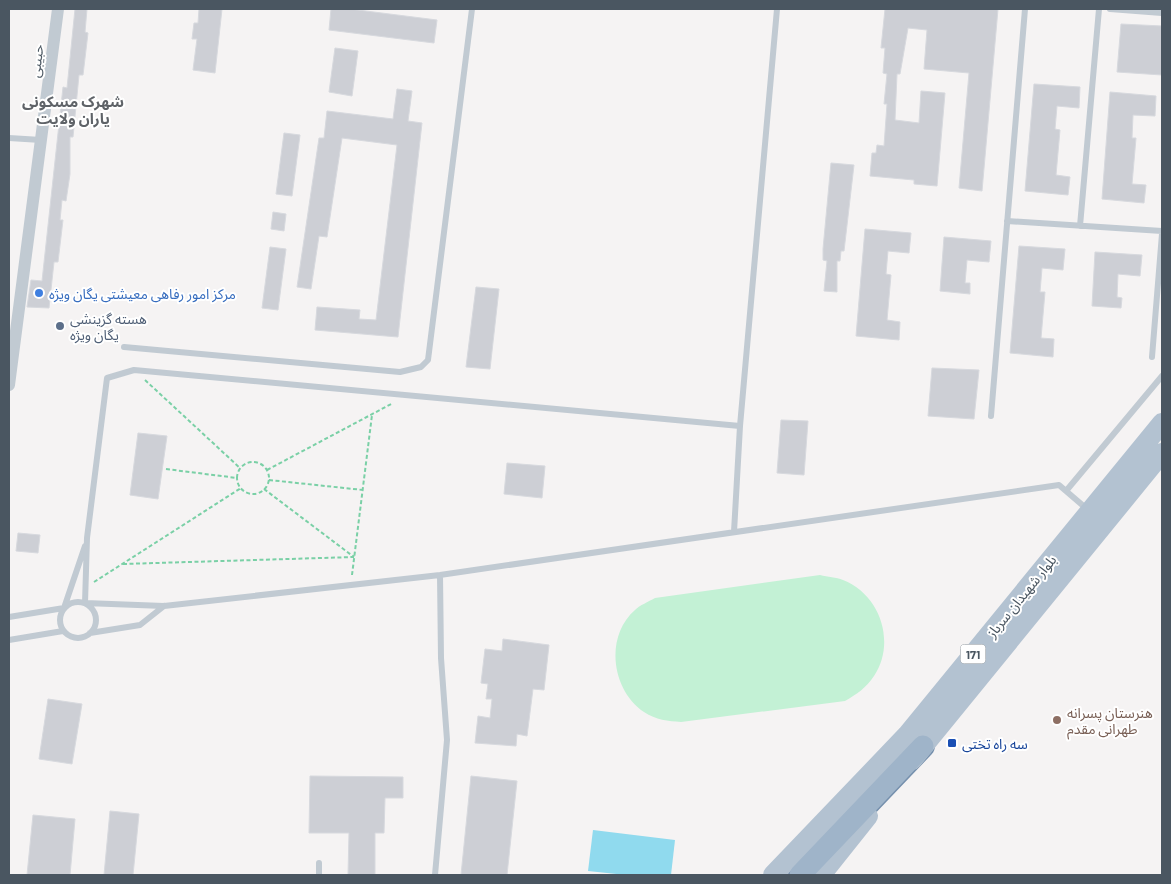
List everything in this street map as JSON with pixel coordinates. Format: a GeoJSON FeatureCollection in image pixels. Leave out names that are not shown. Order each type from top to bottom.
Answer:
{"type":"FeatureCollection","features":[{"type":"Feature","properties":{"kind":"highway"},"geometry":{"type":"LineString","coordinates":[[800,875],[923,746]]}},
{"type":"Feature","properties":{"kind":"main road","name":"بلوار شهیدان سرباز"},"geometry":{"type":"LineString","coordinates":[[773,875],[907,735],[1162,423]]}},
{"type":"Feature","properties":{"kind":"main road","name":"بلوار شهیدان سرباز"},"geometry":{"type":"LineString","coordinates":[[821,875],[923,746],[1162,453]]}},
{"type":"Feature","properties":{"kind":"street","name":"حبیبی"},"geometry":{"type":"LineString","coordinates":[[9,385],[58,9]]}},
{"type":"Feature","properties":{"kind":"lane"},"geometry":{"type":"LineString","coordinates":[[124,346],[400,372],[421,368],[428,360],[472,9]]}},
{"type":"Feature","properties":{"kind":"lane"},"geometry":{"type":"LineString","coordinates":[[734,532],[740,426],[777,9]]}},
{"type":"Feature","properties":{"kind":"lane"},"geometry":{"type":"LineString","coordinates":[[991,416],[1024,9]]}},
{"type":"Feature","properties":{"kind":"lane"},"geometry":{"type":"LineString","coordinates":[[1080,226],[1099,9]]}},
{"type":"Feature","properties":{"kind":"lane"},"geometry":{"type":"LineString","coordinates":[[1110,9],[1162,13]]}},
{"type":"Feature","properties":{"kind":"lane"},"geometry":{"type":"LineString","coordinates":[[9,138],[41,140]]}},
{"type":"Feature","properties":{"kind":"lane"},"geometry":{"type":"LineString","coordinates":[[1007,220],[1162,233],[1152,357]]}},
{"type":"Feature","properties":{"kind":"lane"},"geometry":{"type":"LineString","coordinates":[[85,603],[87,538],[107,378],[134,370],[740,426]]}},
{"type":"Feature","properties":{"kind":"lane"},"geometry":{"type":"LineString","coordinates":[[1066,491],[1162,376]]}},
{"type":"Feature","properties":{"kind":"lane"},"geometry":{"type":"LineString","coordinates":[[9,617],[64,608],[74,602],[164,606],[440,575],[1058,484],[1090,511]]}},
{"type":"Feature","properties":{"kind":"lane"},"geometry":{"type":"LineString","coordinates":[[85,603],[90,606],[96,617],[96,623],[85,637],[73,638],[64,631],[60,620],[87,538]]}},
{"type":"Feature","properties":{"kind":"lane"},"geometry":{"type":"LineString","coordinates":[[435,875],[447,740],[441,658],[440,575]]}},
{"type":"Feature","properties":{"kind":"lane"},"geometry":{"type":"LineString","coordinates":[[90,633],[140,625],[164,606]]}},
{"type":"Feature","properties":{"kind":"lane"},"geometry":{"type":"LineString","coordinates":[[9,640],[64,631]]}},
{"type":"Feature","properties":{"kind":"lane"},"geometry":{"type":"LineString","coordinates":[[319,863],[319,875]]}},
{"type":"Feature","properties":{"kind":"path"},"geometry":{"type":"LineString","coordinates":[[134,370],[240,468]]}},
{"type":"Feature","properties":{"kind":"path"},"geometry":{"type":"LineString","coordinates":[[267,470],[408,395]]}},
{"type":"Feature","properties":{"kind":"path"},"geometry":{"type":"LineString","coordinates":[[351,585],[372,415]]}},
{"type":"Feature","properties":{"kind":"path"},"geometry":{"type":"LineString","coordinates":[[260,463],[267,470],[268,480],[264,489],[250,493],[241,488],[237,478],[240,468],[244,464],[260,463]]}},
{"type":"Feature","properties":{"kind":"path"},"geometry":{"type":"LineString","coordinates":[[166,469],[237,478]]}},
{"type":"Feature","properties":{"kind":"path"},"geometry":{"type":"LineString","coordinates":[[268,480],[363,490]]}},
{"type":"Feature","properties":{"kind":"path"},"geometry":{"type":"LineString","coordinates":[[86,588],[241,488]]}},
{"type":"Feature","properties":{"kind":"path"},"geometry":{"type":"LineString","coordinates":[[264,489],[354,557]]}},
{"type":"Feature","properties":{"kind":"path"},"geometry":{"type":"LineString","coordinates":[[123,564],[354,557]]}},
{"type":"Feature","properties":{"kind":"green space"},"geometry":{"type":"Polygon","coordinates":[[[820,575],[840,579],[856,587],[867,597],[881,621],[884,635],[881,663],[874,676],[868,684],[845,701],[681,722],[662,720],[649,715],[633,703],[625,691],[619,678],[616,649],[619,634],[625,621],[642,605],[655,598],[820,575]]]}},
{"type":"Feature","properties":{"kind":"water"},"geometry":{"type":"Polygon","coordinates":[[[593,830],[675,840],[671,875],[626,875],[588,871],[593,830]]]}},
{"type":"Feature","properties":{"kind":"building"},"geometry":{"type":"Polygon","coordinates":[[[75,9],[87,9],[85,32],[88,33],[83,75],[79,75],[73,137],[70,137],[70,174],[66,201],[62,200],[60,220],[63,220],[58,262],[54,262],[49,308],[27,307],[31,280],[42,281],[63,87],[67,88],[75,9]]]}},
{"type":"Feature","properties":{"kind":"building"},"geometry":{"type":"Polygon","coordinates":[[[199,9],[222,9],[215,73],[193,70],[197,39],[192,39],[194,23],[198,23],[199,9]]]}},
{"type":"Feature","properties":{"kind":"building"},"geometry":{"type":"Polygon","coordinates":[[[331,9],[350,9],[437,20],[434,43],[329,30],[331,9]]]}},
{"type":"Feature","properties":{"kind":"building"},"geometry":{"type":"Polygon","coordinates":[[[885,9],[998,9],[982,191],[959,188],[969,73],[924,69],[927,30],[908,28],[900,74],[897,74],[895,120],[919,123],[921,91],[945,93],[937,186],[914,184],[914,180],[870,176],[872,153],[876,153],[877,145],[884,146],[887,104],[884,104],[887,74],[883,73],[885,48],[881,48],[885,9]]]}},
{"type":"Feature","properties":{"kind":"building"},"geometry":{"type":"Polygon","coordinates":[[[1121,24],[1162,26],[1162,75],[1117,72],[1121,24]]]}},
{"type":"Feature","properties":{"kind":"building"},"geometry":{"type":"Polygon","coordinates":[[[335,48],[358,51],[352,96],[329,92],[335,48]]]}},
{"type":"Feature","properties":{"kind":"building"},"geometry":{"type":"Polygon","coordinates":[[[1034,84],[1080,87],[1079,108],[1057,106],[1055,129],[1060,130],[1056,175],[1070,177],[1068,195],[1025,191],[1034,84]]]}},
{"type":"Feature","properties":{"kind":"building"},"geometry":{"type":"Polygon","coordinates":[[[397,89],[412,91],[408,121],[422,123],[398,337],[315,330],[317,307],[360,310],[359,319],[376,320],[397,145],[342,138],[327,237],[319,236],[311,289],[297,287],[319,138],[324,138],[327,111],[393,119],[397,89]]]}},
{"type":"Feature","properties":{"kind":"building"},"geometry":{"type":"Polygon","coordinates":[[[1110,92],[1156,96],[1155,116],[1133,115],[1132,138],[1136,138],[1132,184],[1146,185],[1144,203],[1102,199],[1110,92]]]}},
{"type":"Feature","properties":{"kind":"building"},"geometry":{"type":"Polygon","coordinates":[[[284,133],[300,135],[292,196],[276,194],[284,133]]]}},
{"type":"Feature","properties":{"kind":"building"},"geometry":{"type":"Polygon","coordinates":[[[831,163],[854,165],[844,251],[841,251],[840,261],[837,261],[837,292],[824,291],[827,261],[823,260],[823,249],[831,163]]]}},
{"type":"Feature","properties":{"kind":"building"},"geometry":{"type":"Polygon","coordinates":[[[273,212],[286,214],[284,231],[271,229],[273,212]]]}},
{"type":"Feature","properties":{"kind":"building"},"geometry":{"type":"Polygon","coordinates":[[[865,229],[911,233],[909,253],[888,251],[886,274],[891,275],[887,320],[900,322],[899,340],[856,336],[865,229]]]}},
{"type":"Feature","properties":{"kind":"building"},"geometry":{"type":"Polygon","coordinates":[[[944,237],[991,241],[989,262],[967,260],[965,283],[970,283],[970,294],[940,291],[944,237]]]}},
{"type":"Feature","properties":{"kind":"building"},"geometry":{"type":"Polygon","coordinates":[[[1019,246],[1065,249],[1063,270],[1042,268],[1040,292],[1045,292],[1041,338],[1054,339],[1053,357],[1010,353],[1019,246]]]}},
{"type":"Feature","properties":{"kind":"building"},"geometry":{"type":"Polygon","coordinates":[[[270,247],[286,249],[278,310],[262,308],[270,247]]]}},
{"type":"Feature","properties":{"kind":"building"},"geometry":{"type":"Polygon","coordinates":[[[1095,252],[1142,255],[1140,276],[1118,274],[1117,297],[1122,298],[1121,308],[1092,306],[1095,252]]]}},
{"type":"Feature","properties":{"kind":"building"},"geometry":{"type":"Polygon","coordinates":[[[476,287],[499,289],[490,369],[466,367],[476,287]]]}},
{"type":"Feature","properties":{"kind":"building"},"geometry":{"type":"Polygon","coordinates":[[[932,368],[979,370],[974,419],[928,416],[932,368]]]}},
{"type":"Feature","properties":{"kind":"building"},"geometry":{"type":"Polygon","coordinates":[[[781,420],[808,421],[804,475],[777,473],[781,420]]]}},
{"type":"Feature","properties":{"kind":"building"},"geometry":{"type":"Polygon","coordinates":[[[138,433],[167,436],[158,499],[130,495],[138,433]]]}},
{"type":"Feature","properties":{"kind":"building"},"geometry":{"type":"Polygon","coordinates":[[[507,463],[545,466],[542,498],[504,494],[507,463]]]}},
{"type":"Feature","properties":{"kind":"building"},"geometry":{"type":"Polygon","coordinates":[[[18,533],[40,535],[38,553],[16,551],[18,533]]]}},
{"type":"Feature","properties":{"kind":"building"},"geometry":{"type":"Polygon","coordinates":[[[503,639],[549,645],[544,690],[533,689],[527,736],[517,734],[516,746],[475,743],[478,716],[490,718],[492,699],[486,699],[488,684],[481,683],[485,649],[502,651],[503,639]]]}},
{"type":"Feature","properties":{"kind":"building"},"geometry":{"type":"Polygon","coordinates":[[[48,699],[82,704],[72,764],[39,759],[48,699]]]}},
{"type":"Feature","properties":{"kind":"building"},"geometry":{"type":"Polygon","coordinates":[[[310,776],[403,777],[403,798],[385,798],[384,833],[375,833],[375,875],[348,875],[349,833],[309,833],[310,776]]]}},
{"type":"Feature","properties":{"kind":"building"},"geometry":{"type":"Polygon","coordinates":[[[471,776],[517,781],[507,875],[461,875],[471,776]]]}},
{"type":"Feature","properties":{"kind":"building"},"geometry":{"type":"Polygon","coordinates":[[[110,811],[139,814],[133,875],[104,875],[110,811]]]}},
{"type":"Feature","properties":{"kind":"building"},"geometry":{"type":"Polygon","coordinates":[[[33,815],[75,819],[70,875],[27,875],[33,815]]]}},
{"type":"Feature","properties":{"kind":"place","name":"مرکز امور رفاهی معیشتی یگان ویژه"},"geometry":{"type":"Point","coordinates":[39,293]}},
{"type":"Feature","properties":{"kind":"place","name":"هسته گزینشی یگان ویژه"},"geometry":{"type":"Point","coordinates":[60,326]}},
{"type":"Feature","properties":{"kind":"place","name":"هنرستان پسرانه طهرانی مقدم"},"geometry":{"type":"Point","coordinates":[1057,720]}},
{"type":"Feature","properties":{"kind":"place","name":"سه راه تختی"},"geometry":{"type":"Point","coordinates":[952,743]}},
{"type":"Feature","properties":{"kind":"district","name":"شهرک مسکونی یاران ولایت"},"geometry":{"type":"Point","coordinates":[73,110]}}]}
